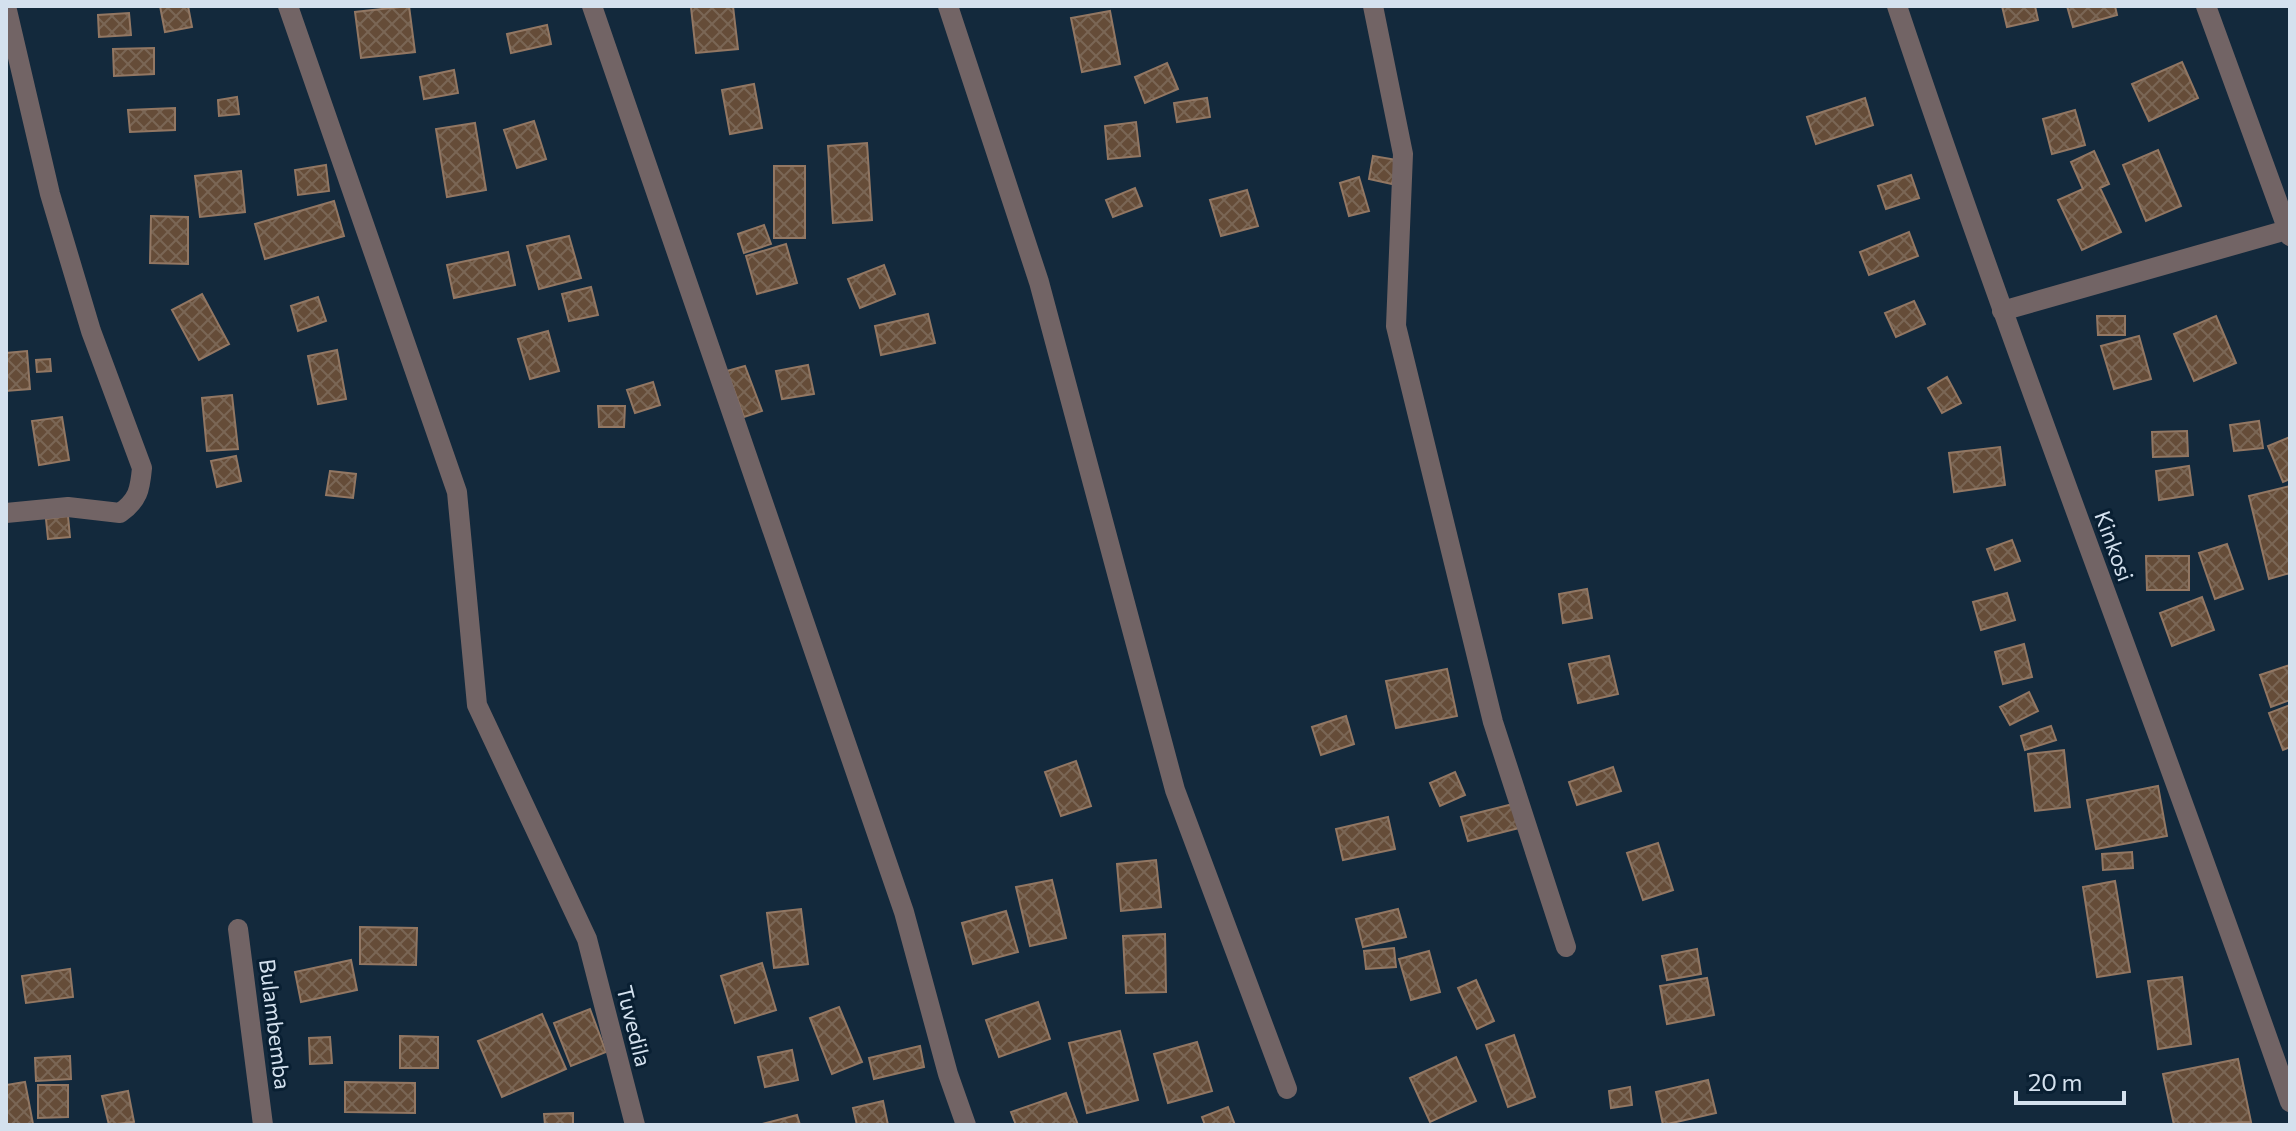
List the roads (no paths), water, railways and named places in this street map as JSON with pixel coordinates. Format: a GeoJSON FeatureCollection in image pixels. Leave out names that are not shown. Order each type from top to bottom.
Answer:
{"type":"FeatureCollection","features":[{"type":"Feature","properties":{"kind":"street"},"geometry":{"type":"LineString","coordinates":[[6,6],[50,194],[91,331],[142,468],[141,489],[135,502],[120,513],[68,507],[6,513]]}},
{"type":"Feature","properties":{"kind":"street","name":"Tuvedila"},"geometry":{"type":"LineString","coordinates":[[288,6],[457,492],[477,705],[587,939],[635,1125]]}},
{"type":"Feature","properties":{"kind":"street"},"geometry":{"type":"LineString","coordinates":[[592,6],[904,912],[948,1074],[966,1125]]}},
{"type":"Feature","properties":{"kind":"street"},"geometry":{"type":"LineString","coordinates":[[948,6],[1039,282],[1175,790],[1287,1089]]}},
{"type":"Feature","properties":{"kind":"street"},"geometry":{"type":"LineString","coordinates":[[1373,6],[1403,154],[1396,326],[1493,722],[1566,947]]}},
{"type":"Feature","properties":{"kind":"street","name":"Kinkosi"},"geometry":{"type":"LineString","coordinates":[[1897,6],[2002,311],[2197,836],[2290,1102]]}},
{"type":"Feature","properties":{"kind":"street"},"geometry":{"type":"LineString","coordinates":[[2002,311],[2289,231],[2206,6]]}},
{"type":"Feature","properties":{"kind":"street","name":"Bulambemba"},"geometry":{"type":"LineString","coordinates":[[238,929],[263,1125]]}}]}
